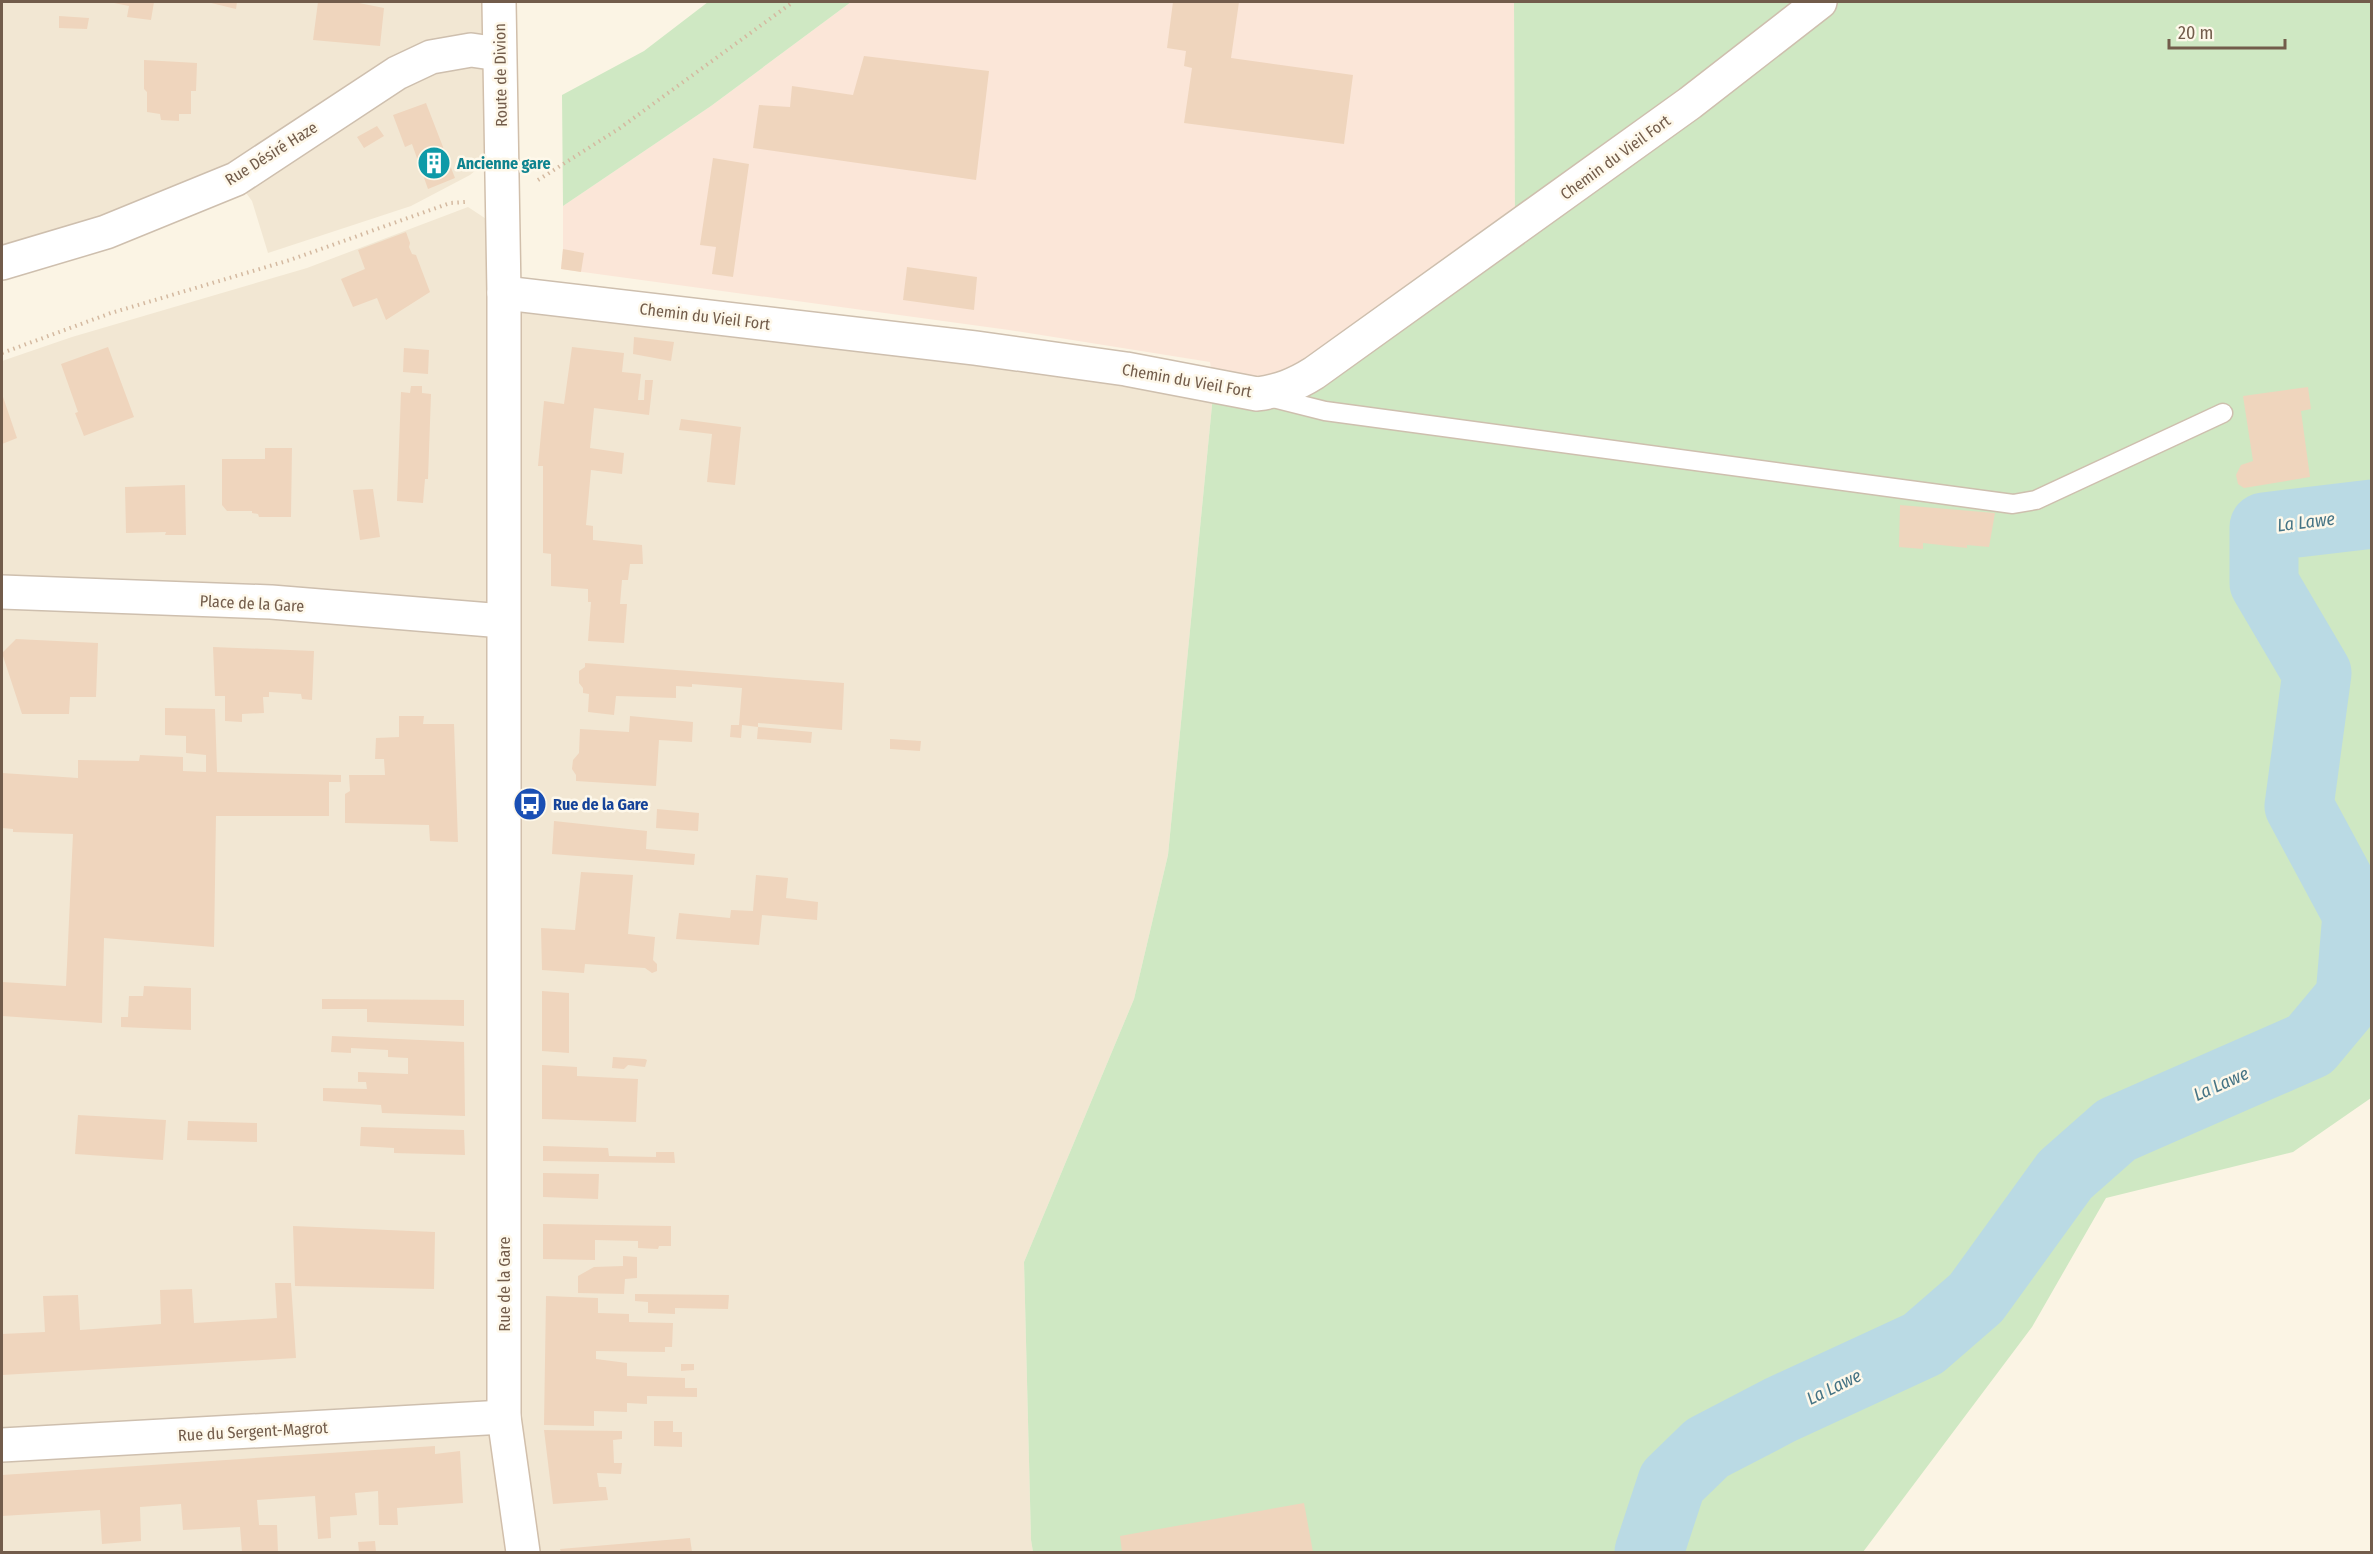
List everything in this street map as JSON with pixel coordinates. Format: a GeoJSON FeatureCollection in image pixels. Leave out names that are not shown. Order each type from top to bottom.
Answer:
{"type":"FeatureCollection","features":[{"type":"Feature","properties":{"kind":"street","name":"Route de Divion"},"geometry":{"type":"LineString","coordinates":[[498,2],[504,293]]}},
{"type":"Feature","properties":{"kind":"street","name":"Chemin du Vieil Fort"},"geometry":{"type":"LineString","coordinates":[[504,293],[975,348],[1126,369],[1257,394],[1276,392],[1295,385],[1314,373],[1690,103],[1820,2]]}},
{"type":"Feature","properties":{"kind":"street","name":"Rue Désiré Haze"},"geometry":{"type":"LineString","coordinates":[[2,263],[106,232],[236,179],[397,73],[431,57],[471,50],[499,54]]}},
{"type":"Feature","properties":{"kind":"street","name":"Rue de la Gare"},"geometry":{"type":"LineString","coordinates":[[504,293],[504,1417],[523,1552]]}},
{"type":"Feature","properties":{"kind":"street","name":"Place de la Gare"},"geometry":{"type":"LineString","coordinates":[[2,592],[272,603],[503,621]]}},
{"type":"Feature","properties":{"kind":"street","name":"Rue du Sergent-Magrot"},"geometry":{"type":"LineString","coordinates":[[2,1445],[504,1417]]}},
{"type":"Feature","properties":{"kind":"lane"},"geometry":{"type":"LineString","coordinates":[[1257,394],[1325,411],[2013,504],[2036,500],[2223,413]]}},
{"type":"Feature","properties":{"kind":"path"},"geometry":{"type":"LineString","coordinates":[[2,352],[111,313],[290,260],[450,202],[502,202],[620,128],[793,2]]}},
{"type":"Feature","properties":{"kind":"shaded area"},"geometry":{"type":"Polygon","coordinates":[[[2,2],[499,2],[501,149],[470,175],[411,206],[268,253],[252,201],[236,179],[2,263],[2,2]]]}},
{"type":"Feature","properties":{"kind":"shaded area"},"geometry":{"type":"Polygon","coordinates":[[[851,2],[1514,2],[1515,229],[1314,373],[1214,385],[1210,362],[1009,330],[561,269],[563,206],[711,106],[851,2]]]}},
{"type":"Feature","properties":{"kind":"shaded area"},"geometry":{"type":"Polygon","coordinates":[[[468,207],[503,230],[504,293],[1214,385],[1168,855],[1134,999],[1024,1262],[1033,1552],[2,1552],[2,361],[72,337],[307,268],[468,207]]]}},
{"type":"Feature","properties":{"kind":"green space"},"geometry":{"type":"Polygon","coordinates":[[[708,2],[851,2],[711,106],[563,206],[562,95],[644,51],[708,2]]]}},
{"type":"Feature","properties":{"kind":"green space"},"geometry":{"type":"Polygon","coordinates":[[[1514,2],[2371,2],[2371,1098],[2293,1152],[2106,1198],[2032,1327],[1863,1552],[1033,1552],[1024,1262],[1134,999],[1168,855],[1214,385],[1257,394],[1515,229],[1514,2]]]}},
{"type":"Feature","properties":{"kind":"building"},"geometry":{"type":"Polygon","coordinates":[[[154,2],[151,20],[127,17],[129,6],[114,3],[154,2]]]}},
{"type":"Feature","properties":{"kind":"building"},"geometry":{"type":"Polygon","coordinates":[[[207,2],[237,2],[236,9],[207,2]]]}},
{"type":"Feature","properties":{"kind":"building"},"geometry":{"type":"Polygon","coordinates":[[[318,2],[354,2],[384,8],[380,46],[313,40],[318,2]]]}},
{"type":"Feature","properties":{"kind":"building"},"geometry":{"type":"Polygon","coordinates":[[[1173,2],[1239,2],[1231,58],[1353,75],[1344,144],[1184,123],[1192,68],[1184,66],[1186,51],[1167,48],[1173,2]]]}},
{"type":"Feature","properties":{"kind":"building"},"geometry":{"type":"Polygon","coordinates":[[[59,16],[89,18],[87,29],[59,28],[59,16]]]}},
{"type":"Feature","properties":{"kind":"building"},"geometry":{"type":"Polygon","coordinates":[[[864,56],[989,71],[976,180],[753,148],[759,105],[790,107],[792,86],[853,95],[864,56]]]}},
{"type":"Feature","properties":{"kind":"building"},"geometry":{"type":"Polygon","coordinates":[[[144,60],[197,63],[196,91],[191,91],[191,114],[179,114],[179,121],[161,120],[160,114],[147,112],[144,60]]]}},
{"type":"Feature","properties":{"kind":"building","name":"Ancienne gare"},"geometry":{"type":"Polygon","coordinates":[[[426,103],[455,178],[428,189],[412,144],[405,147],[393,115],[426,103]]]}},
{"type":"Feature","properties":{"kind":"building"},"geometry":{"type":"Polygon","coordinates":[[[377,126],[384,136],[364,148],[357,137],[377,126]]]}},
{"type":"Feature","properties":{"kind":"building"},"geometry":{"type":"Polygon","coordinates":[[[713,158],[749,164],[733,277],[712,274],[716,247],[700,245],[713,158]]]}},
{"type":"Feature","properties":{"kind":"building"},"geometry":{"type":"Polygon","coordinates":[[[406,232],[409,247],[412,254],[416,255],[430,292],[386,320],[377,298],[353,307],[341,279],[365,269],[358,250],[406,232]]]}},
{"type":"Feature","properties":{"kind":"building"},"geometry":{"type":"Polygon","coordinates":[[[563,249],[584,253],[581,272],[561,269],[563,249]]]}},
{"type":"Feature","properties":{"kind":"building"},"geometry":{"type":"Polygon","coordinates":[[[907,267],[977,277],[974,310],[903,300],[907,267]]]}},
{"type":"Feature","properties":{"kind":"building"},"geometry":{"type":"Polygon","coordinates":[[[634,337],[674,342],[671,361],[633,354],[634,337]]]}},
{"type":"Feature","properties":{"kind":"building"},"geometry":{"type":"Polygon","coordinates":[[[108,347],[134,417],[84,436],[61,364],[108,347]]]}},
{"type":"Feature","properties":{"kind":"building"},"geometry":{"type":"Polygon","coordinates":[[[572,347],[624,353],[622,372],[641,374],[638,400],[644,400],[645,380],[653,380],[649,415],[594,408],[590,448],[624,453],[622,474],[591,470],[586,525],[593,526],[593,540],[642,545],[643,564],[630,564],[628,580],[622,580],[620,604],[627,604],[624,643],[588,641],[591,602],[588,602],[588,589],[551,586],[551,554],[543,553],[543,466],[538,466],[544,401],[564,404],[572,347]]]}},
{"type":"Feature","properties":{"kind":"building"},"geometry":{"type":"Polygon","coordinates":[[[404,348],[429,350],[428,374],[403,372],[404,348]]]}},
{"type":"Feature","properties":{"kind":"building"},"geometry":{"type":"Polygon","coordinates":[[[411,386],[422,386],[422,393],[431,394],[428,479],[425,479],[423,503],[397,501],[401,392],[410,393],[411,386]]]}},
{"type":"Feature","properties":{"kind":"building"},"geometry":{"type":"Polygon","coordinates":[[[2308,387],[2311,409],[2301,411],[2310,477],[2244,488],[2238,484],[2236,475],[2241,465],[2253,461],[2243,396],[2308,387]]]}},
{"type":"Feature","properties":{"kind":"building"},"geometry":{"type":"Polygon","coordinates":[[[2,394],[17,438],[2,444],[2,394]]]}},
{"type":"Feature","properties":{"kind":"building"},"geometry":{"type":"Polygon","coordinates":[[[681,419],[741,427],[735,485],[707,482],[712,434],[679,430],[681,419]]]}},
{"type":"Feature","properties":{"kind":"building"},"geometry":{"type":"Polygon","coordinates":[[[265,448],[292,448],[291,517],[259,517],[252,511],[227,511],[222,505],[222,459],[265,459],[265,448]]]}},
{"type":"Feature","properties":{"kind":"building"},"geometry":{"type":"Polygon","coordinates":[[[185,485],[186,535],[165,535],[166,532],[126,533],[125,487],[185,485]]]}},
{"type":"Feature","properties":{"kind":"building"},"geometry":{"type":"Polygon","coordinates":[[[373,489],[380,537],[360,540],[353,490],[373,489]]]}},
{"type":"Feature","properties":{"kind":"building"},"geometry":{"type":"Polygon","coordinates":[[[1900,505],[1995,513],[1989,547],[1967,545],[1967,548],[1923,543],[1923,549],[1899,547],[1900,505]]]}},
{"type":"Feature","properties":{"kind":"building"},"geometry":{"type":"Polygon","coordinates":[[[16,639],[98,643],[96,697],[70,697],[69,714],[22,714],[2,653],[16,639]]]}},
{"type":"Feature","properties":{"kind":"building"},"geometry":{"type":"Polygon","coordinates":[[[213,647],[314,651],[312,700],[302,699],[301,694],[269,692],[269,697],[263,697],[264,713],[242,714],[242,722],[225,721],[225,696],[215,696],[213,647]]]}},
{"type":"Feature","properties":{"kind":"building"},"geometry":{"type":"Polygon","coordinates":[[[585,663],[844,683],[842,730],[758,723],[758,727],[742,725],[741,738],[730,737],[731,725],[739,725],[742,688],[692,684],[692,687],[676,686],[676,698],[616,696],[614,715],[588,712],[589,694],[583,693],[583,688],[579,683],[579,671],[585,667],[585,663]]]}},
{"type":"Feature","properties":{"kind":"building"},"geometry":{"type":"Polygon","coordinates":[[[165,708],[215,709],[217,772],[341,775],[341,782],[329,782],[329,816],[216,816],[214,947],[104,938],[102,1023],[2,1016],[2,982],[66,986],[73,834],[13,832],[13,829],[2,828],[2,773],[78,778],[78,760],[139,761],[140,755],[183,757],[183,771],[206,772],[206,755],[186,753],[186,736],[165,735],[165,708]]]}},
{"type":"Feature","properties":{"kind":"building"},"geometry":{"type":"Polygon","coordinates":[[[399,716],[424,716],[423,724],[454,724],[458,842],[430,841],[429,825],[345,823],[345,794],[350,791],[349,775],[385,775],[384,759],[375,759],[376,738],[399,737],[399,716]]]}},
{"type":"Feature","properties":{"kind":"building"},"geometry":{"type":"Polygon","coordinates":[[[630,716],[693,722],[692,742],[659,740],[656,786],[576,781],[576,775],[572,769],[573,760],[579,753],[580,729],[629,732],[630,716]]]}},
{"type":"Feature","properties":{"kind":"building"},"geometry":{"type":"Polygon","coordinates":[[[758,727],[812,732],[811,743],[757,739],[758,727]]]}},
{"type":"Feature","properties":{"kind":"building"},"geometry":{"type":"Polygon","coordinates":[[[890,739],[921,741],[920,751],[890,749],[890,739]]]}},
{"type":"Feature","properties":{"kind":"building"},"geometry":{"type":"Polygon","coordinates":[[[657,809],[699,813],[698,831],[656,828],[657,809]]]}},
{"type":"Feature","properties":{"kind":"building"},"geometry":{"type":"Polygon","coordinates":[[[554,821],[647,831],[646,849],[695,854],[694,865],[552,854],[554,821]]]}},
{"type":"Feature","properties":{"kind":"building"},"geometry":{"type":"Polygon","coordinates":[[[581,872],[633,875],[628,934],[655,937],[653,960],[657,964],[657,971],[652,973],[645,968],[585,964],[584,973],[542,970],[541,928],[575,930],[581,872]]]}},
{"type":"Feature","properties":{"kind":"building"},"geometry":{"type":"Polygon","coordinates":[[[756,875],[788,878],[786,898],[818,902],[817,920],[762,915],[759,945],[676,939],[679,913],[730,918],[731,910],[753,911],[756,875]]]}},
{"type":"Feature","properties":{"kind":"building"},"geometry":{"type":"Polygon","coordinates":[[[144,986],[191,988],[191,1030],[121,1027],[121,1017],[128,1017],[129,996],[143,996],[144,986]]]}},
{"type":"Feature","properties":{"kind":"building"},"geometry":{"type":"Polygon","coordinates":[[[542,991],[569,993],[569,1053],[542,1051],[542,991]]]}},
{"type":"Feature","properties":{"kind":"building"},"geometry":{"type":"Polygon","coordinates":[[[322,999],[464,1000],[464,1026],[367,1022],[367,1009],[322,1009],[322,999]]]}},
{"type":"Feature","properties":{"kind":"building"},"geometry":{"type":"Polygon","coordinates":[[[332,1036],[464,1042],[465,1116],[382,1113],[381,1105],[323,1101],[323,1088],[367,1089],[366,1082],[358,1082],[358,1072],[408,1074],[408,1058],[388,1057],[388,1050],[351,1048],[351,1053],[331,1052],[332,1036]]]}},
{"type":"Feature","properties":{"kind":"building"},"geometry":{"type":"Polygon","coordinates":[[[613,1057],[647,1060],[645,1067],[628,1065],[624,1069],[612,1068],[613,1057]]]}},
{"type":"Feature","properties":{"kind":"building"},"geometry":{"type":"Polygon","coordinates":[[[542,1065],[577,1067],[577,1076],[638,1079],[636,1122],[542,1119],[542,1065]]]}},
{"type":"Feature","properties":{"kind":"building"},"geometry":{"type":"Polygon","coordinates":[[[78,1115],[166,1120],[163,1160],[75,1154],[78,1115]]]}},
{"type":"Feature","properties":{"kind":"building"},"geometry":{"type":"Polygon","coordinates":[[[188,1121],[257,1123],[257,1142],[187,1140],[188,1121]]]}},
{"type":"Feature","properties":{"kind":"building"},"geometry":{"type":"Polygon","coordinates":[[[361,1127],[464,1130],[465,1155],[394,1153],[394,1148],[360,1146],[361,1127]]]}},
{"type":"Feature","properties":{"kind":"building"},"geometry":{"type":"Polygon","coordinates":[[[543,1146],[608,1148],[609,1156],[656,1157],[656,1152],[674,1152],[675,1163],[543,1161],[543,1146]]]}},
{"type":"Feature","properties":{"kind":"building"},"geometry":{"type":"Polygon","coordinates":[[[543,1173],[599,1174],[598,1199],[543,1197],[543,1173]]]}},
{"type":"Feature","properties":{"kind":"building"},"geometry":{"type":"Polygon","coordinates":[[[543,1224],[671,1226],[671,1246],[659,1246],[658,1249],[638,1248],[638,1241],[595,1240],[595,1260],[543,1259],[543,1224]]]}},
{"type":"Feature","properties":{"kind":"building"},"geometry":{"type":"Polygon","coordinates":[[[293,1226],[435,1232],[434,1289],[295,1286],[293,1226]]]}},
{"type":"Feature","properties":{"kind":"building"},"geometry":{"type":"Polygon","coordinates":[[[623,1256],[637,1257],[637,1278],[625,1279],[624,1294],[578,1293],[578,1276],[594,1267],[623,1266],[623,1256]]]}},
{"type":"Feature","properties":{"kind":"building"},"geometry":{"type":"Polygon","coordinates":[[[275,1283],[291,1283],[296,1358],[2,1375],[2,1334],[45,1332],[43,1296],[78,1295],[80,1330],[161,1324],[160,1290],[192,1289],[194,1323],[277,1318],[275,1283]]]}},
{"type":"Feature","properties":{"kind":"building"},"geometry":{"type":"Polygon","coordinates":[[[635,1294],[729,1295],[728,1309],[675,1308],[675,1314],[648,1313],[648,1302],[635,1301],[635,1294]]]}},
{"type":"Feature","properties":{"kind":"building"},"geometry":{"type":"Polygon","coordinates":[[[546,1296],[598,1298],[598,1313],[629,1314],[629,1322],[673,1323],[672,1347],[665,1347],[665,1352],[596,1351],[596,1359],[627,1363],[627,1376],[685,1378],[685,1388],[697,1388],[697,1397],[647,1396],[647,1404],[627,1403],[627,1412],[594,1411],[594,1426],[544,1425],[546,1296]]]}},
{"type":"Feature","properties":{"kind":"building"},"geometry":{"type":"Polygon","coordinates":[[[681,1364],[694,1364],[694,1370],[681,1371],[681,1364]]]}},
{"type":"Feature","properties":{"kind":"building"},"geometry":{"type":"Polygon","coordinates":[[[654,1421],[673,1421],[673,1432],[682,1432],[682,1447],[654,1446],[654,1421]]]}},
{"type":"Feature","properties":{"kind":"building"},"geometry":{"type":"Polygon","coordinates":[[[544,1430],[622,1431],[622,1439],[613,1440],[614,1463],[622,1463],[621,1474],[597,1473],[599,1487],[606,1487],[608,1500],[553,1504],[544,1430]]]}},
{"type":"Feature","properties":{"kind":"building"},"geometry":{"type":"Polygon","coordinates":[[[435,1446],[435,1454],[460,1451],[463,1503],[397,1508],[398,1525],[379,1525],[378,1491],[355,1493],[357,1515],[330,1517],[331,1538],[318,1539],[315,1496],[257,1500],[259,1525],[277,1525],[278,1552],[242,1552],[240,1527],[183,1530],[181,1504],[140,1507],[141,1541],[102,1544],[100,1510],[2,1516],[2,1475],[435,1446]]]}},
{"type":"Feature","properties":{"kind":"building"},"geometry":{"type":"Polygon","coordinates":[[[1304,1503],[1313,1552],[1122,1552],[1120,1536],[1304,1503]]]}},
{"type":"Feature","properties":{"kind":"building"},"geometry":{"type":"Polygon","coordinates":[[[690,1538],[692,1552],[561,1552],[560,1549],[690,1538]]]}},
{"type":"Feature","properties":{"kind":"building"},"geometry":{"type":"Polygon","coordinates":[[[375,1541],[376,1552],[359,1552],[358,1542],[375,1541]]]}},
{"type":"Feature","properties":{"kind":"waterway","name":"La Lawe"},"geometry":{"type":"LineString","coordinates":[[1649,1552],[1672,1482],[1707,1448],[1780,1410],[1923,1344],[1976,1298],[2065,1175],[2116,1130],[2310,1045],[2350,997],[2357,914],[2299,806],[2317,673],[2264,583],[2264,527],[2372,514]]}},
{"type":"Feature","properties":{"kind":"place","name":"Ancienne gare"},"geometry":{"type":"Point","coordinates":[434,163]}},
{"type":"Feature","properties":{"kind":"place","name":"Rue de la Gare"},"geometry":{"type":"Point","coordinates":[530,804]}}]}
